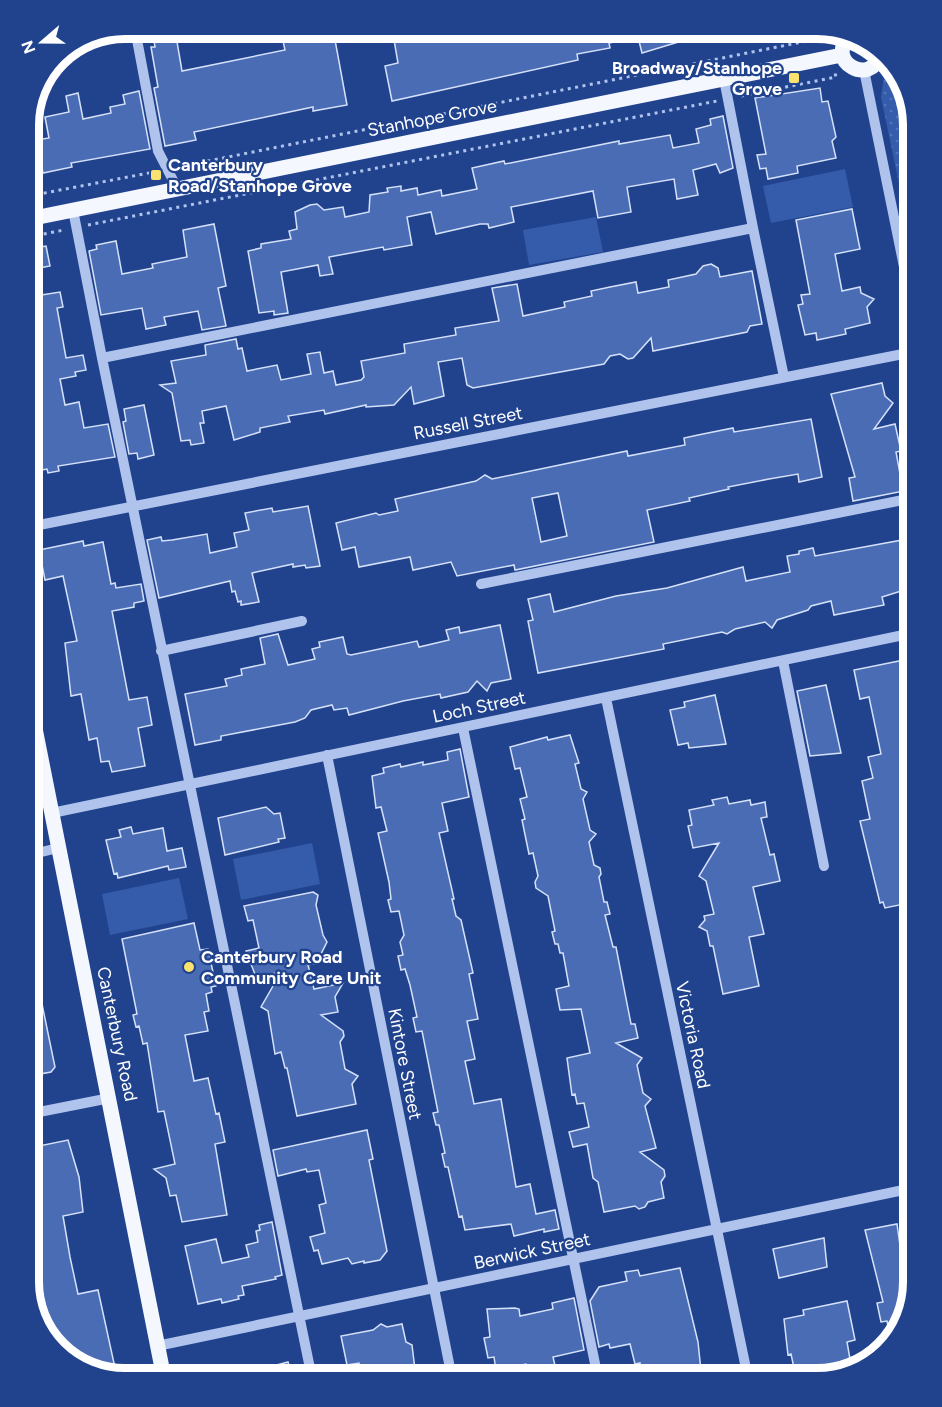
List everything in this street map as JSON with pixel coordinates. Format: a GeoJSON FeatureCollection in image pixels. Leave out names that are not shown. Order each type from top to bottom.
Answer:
{"type":"FeatureCollection","features":[{"type":"Feature","properties":{"kind":"main road"},"geometry":{"type":"LineString","coordinates":[[845,44],[837,56],[852,69],[864,70],[876,62]]}},
{"type":"Feature","properties":{"kind":"main road","name":"Stanhope Grove"},"geometry":{"type":"LineString","coordinates":[[39,217],[837,56]]}},
{"type":"Feature","properties":{"kind":"main road","name":"Canterbury Road"},"geometry":{"type":"LineString","coordinates":[[39,749],[162,1368]]}},
{"type":"Feature","properties":{"kind":"street"},"geometry":{"type":"LineString","coordinates":[[137,39],[158,152],[178,190]]}},
{"type":"Feature","properties":{"kind":"street"},"geometry":{"type":"LineString","coordinates":[[864,70],[903,258]]}},
{"type":"Feature","properties":{"kind":"street"},"geometry":{"type":"LineString","coordinates":[[724,79],[784,377]]}},
{"type":"Feature","properties":{"kind":"street"},"geometry":{"type":"LineString","coordinates":[[73,210],[131,506],[310,1368]]}},
{"type":"Feature","properties":{"kind":"street"},"geometry":{"type":"LineString","coordinates":[[102,358],[753,228]]}},
{"type":"Feature","properties":{"kind":"street","name":"Russell Street"},"geometry":{"type":"LineString","coordinates":[[39,525],[903,354]]}},
{"type":"Feature","properties":{"kind":"street"},"geometry":{"type":"LineString","coordinates":[[481,584],[903,500]]}},
{"type":"Feature","properties":{"kind":"street"},"geometry":{"type":"LineString","coordinates":[[161,651],[302,621]]}},
{"type":"Feature","properties":{"kind":"street","name":"Loch Street"},"geometry":{"type":"LineString","coordinates":[[52,813],[903,635]]}},
{"type":"Feature","properties":{"kind":"street"},"geometry":{"type":"LineString","coordinates":[[783,661],[824,866]]}},
{"type":"Feature","properties":{"kind":"street","name":"Victoria Road"},"geometry":{"type":"LineString","coordinates":[[606,698],[746,1368]]}},
{"type":"Feature","properties":{"kind":"street"},"geometry":{"type":"LineString","coordinates":[[463,728],[595,1368]]}},
{"type":"Feature","properties":{"kind":"street","name":"Kintore Street"},"geometry":{"type":"LineString","coordinates":[[327,755],[450,1368]]}},
{"type":"Feature","properties":{"kind":"street"},"geometry":{"type":"LineString","coordinates":[[39,798],[48,795]]}},
{"type":"Feature","properties":{"kind":"street"},"geometry":{"type":"LineString","coordinates":[[39,852],[58,848]]}},
{"type":"Feature","properties":{"kind":"street"},"geometry":{"type":"LineString","coordinates":[[39,1112],[110,1098]]}},
{"type":"Feature","properties":{"kind":"street","name":"Berwick Street"},"geometry":{"type":"LineString","coordinates":[[158,1346],[903,1190]]}},
{"type":"Feature","properties":{"kind":"path"},"geometry":{"type":"LineString","coordinates":[[39,194],[817,39]]}},
{"type":"Feature","properties":{"kind":"path"},"geometry":{"type":"LineString","coordinates":[[39,235],[836,77],[837,56],[829,40]]}},
{"type":"Feature","properties":{"kind":"shaded area"},"geometry":{"type":"Polygon","coordinates":[[[886,74],[896,92],[902,114],[903,203],[881,97],[886,74]]]}},
{"type":"Feature","properties":{"kind":"shaded area"},"geometry":{"type":"Polygon","coordinates":[[[845,169],[853,207],[771,223],[763,186],[845,169]]]}},
{"type":"Feature","properties":{"kind":"shaded area"},"geometry":{"type":"Polygon","coordinates":[[[596,217],[603,252],[529,265],[523,230],[596,217]]]}},
{"type":"Feature","properties":{"kind":"shaded area"},"geometry":{"type":"Polygon","coordinates":[[[312,843],[320,884],[241,900],[233,859],[312,843]]]}},
{"type":"Feature","properties":{"kind":"shaded area"},"geometry":{"type":"Polygon","coordinates":[[[179,878],[188,919],[110,935],[102,894],[179,878]]]}},
{"type":"Feature","properties":{"kind":"building"},"geometry":{"type":"Polygon","coordinates":[[[154,39],[177,39],[182,71],[285,50],[283,41],[335,39],[347,105],[313,111],[313,107],[194,132],[196,140],[165,146],[154,88],[158,87],[151,47],[155,47],[154,39]]]}},
{"type":"Feature","properties":{"kind":"building"},"geometry":{"type":"Polygon","coordinates":[[[394,39],[628,39],[609,43],[610,48],[577,54],[578,60],[392,101],[385,66],[398,63],[394,39]]]}},
{"type":"Feature","properties":{"kind":"building"},"geometry":{"type":"Polygon","coordinates":[[[638,39],[688,39],[642,53],[638,39]]]}},
{"type":"Feature","properties":{"kind":"building"},"geometry":{"type":"Polygon","coordinates":[[[820,88],[822,102],[828,101],[836,137],[832,141],[836,158],[797,166],[798,173],[768,179],[766,168],[760,169],[757,155],[766,154],[755,98],[820,88]]]}},
{"type":"Feature","properties":{"kind":"building"},"geometry":{"type":"Polygon","coordinates":[[[139,91],[150,149],[71,163],[72,167],[43,173],[39,140],[49,138],[45,117],[69,112],[66,96],[78,93],[83,119],[111,113],[110,107],[125,104],[123,95],[139,91]]]}},
{"type":"Feature","properties":{"kind":"building"},"geometry":{"type":"Polygon","coordinates":[[[723,116],[733,168],[720,173],[716,164],[693,170],[698,195],[677,199],[674,179],[627,187],[631,212],[598,218],[593,191],[511,207],[514,222],[489,228],[488,224],[480,224],[436,234],[431,212],[407,217],[412,245],[384,250],[383,247],[329,257],[333,274],[320,276],[318,265],[281,272],[288,313],[274,315],[274,311],[259,313],[248,251],[261,248],[261,244],[291,239],[289,231],[297,229],[295,212],[310,205],[317,204],[324,210],[343,207],[345,217],[369,212],[370,195],[388,192],[387,188],[401,186],[401,191],[417,188],[418,195],[441,190],[442,196],[477,189],[472,168],[504,161],[505,164],[619,141],[619,144],[670,135],[673,148],[699,143],[696,129],[711,125],[710,119],[723,116]]]}},
{"type":"Feature","properties":{"kind":"building"},"geometry":{"type":"Polygon","coordinates":[[[852,209],[860,249],[835,254],[842,291],[860,287],[861,293],[874,299],[867,307],[870,323],[845,329],[846,334],[817,340],[816,333],[805,335],[798,305],[803,304],[801,295],[810,294],[796,220],[852,209]]]}},
{"type":"Feature","properties":{"kind":"building"},"geometry":{"type":"Polygon","coordinates":[[[214,224],[226,286],[218,288],[226,326],[202,330],[198,311],[164,317],[166,325],[146,329],[142,308],[101,315],[89,251],[97,249],[96,245],[116,241],[122,274],[153,268],[152,264],[187,257],[183,230],[214,224]]]}},
{"type":"Feature","properties":{"kind":"building"},"geometry":{"type":"Polygon","coordinates":[[[46,246],[50,266],[39,268],[39,247],[46,246]]]}},
{"type":"Feature","properties":{"kind":"building"},"geometry":{"type":"Polygon","coordinates":[[[711,264],[718,268],[720,277],[752,271],[762,324],[750,326],[747,332],[653,351],[651,338],[633,358],[628,359],[620,354],[610,356],[604,364],[473,388],[467,385],[462,358],[438,362],[444,396],[414,404],[411,387],[394,405],[366,407],[366,405],[325,414],[324,410],[288,416],[290,422],[260,428],[260,432],[234,440],[226,406],[202,411],[204,423],[200,423],[204,443],[191,445],[190,440],[181,441],[172,393],[160,385],[176,383],[171,361],[206,355],[205,345],[236,339],[238,349],[242,348],[247,371],[277,365],[281,380],[311,374],[307,354],[320,352],[324,373],[333,371],[336,385],[361,380],[364,377],[361,361],[405,353],[404,344],[456,335],[455,328],[499,321],[492,288],[517,284],[523,316],[565,307],[564,302],[592,296],[591,291],[610,287],[636,282],[638,293],[669,287],[668,280],[696,274],[703,266],[711,264]]]}},
{"type":"Feature","properties":{"kind":"building"},"geometry":{"type":"Polygon","coordinates":[[[60,292],[63,307],[57,308],[66,358],[83,355],[86,370],[75,372],[76,376],[60,379],[65,405],[79,402],[84,428],[108,424],[115,457],[58,466],[59,471],[48,473],[47,469],[39,470],[39,295],[60,292]]]}},
{"type":"Feature","properties":{"kind":"building"},"geometry":{"type":"Polygon","coordinates":[[[882,383],[885,396],[893,403],[874,429],[895,424],[901,451],[896,452],[903,480],[903,491],[853,501],[849,478],[855,477],[831,394],[882,383]]]}},
{"type":"Feature","properties":{"kind":"building"},"geometry":{"type":"Polygon","coordinates":[[[144,405],[154,455],[138,459],[137,453],[129,454],[123,422],[126,421],[124,409],[144,405]]]}},
{"type":"Feature","properties":{"kind":"building"},"geometry":{"type":"Polygon","coordinates":[[[811,419],[822,477],[799,482],[798,474],[769,479],[728,487],[729,489],[689,498],[690,501],[647,510],[654,542],[515,570],[514,565],[457,576],[451,562],[413,570],[410,557],[359,567],[355,547],[342,550],[336,523],[376,513],[379,515],[398,511],[395,499],[476,481],[485,475],[492,479],[627,451],[628,456],[685,445],[684,438],[733,428],[734,432],[811,419]],[[558,493],[532,498],[541,542],[567,536],[558,493]]]}},
{"type":"Feature","properties":{"kind":"building"},"geometry":{"type":"Polygon","coordinates":[[[308,506],[320,566],[306,568],[305,565],[293,567],[293,564],[252,573],[259,602],[241,605],[235,591],[232,592],[230,581],[159,598],[147,540],[161,537],[162,541],[172,540],[207,534],[210,553],[237,547],[234,533],[249,530],[245,513],[272,508],[273,512],[308,506]]]}},
{"type":"Feature","properties":{"kind":"building"},"geometry":{"type":"Polygon","coordinates":[[[902,540],[903,590],[882,597],[884,605],[834,615],[831,601],[811,606],[808,610],[777,620],[772,628],[765,622],[735,629],[727,634],[722,632],[663,644],[664,649],[538,673],[528,621],[533,620],[528,599],[550,594],[554,612],[616,596],[667,588],[743,567],[746,581],[790,572],[787,556],[813,548],[815,556],[902,540]]]}},
{"type":"Feature","properties":{"kind":"building"},"geometry":{"type":"Polygon","coordinates":[[[83,541],[84,546],[103,542],[111,584],[115,583],[116,588],[141,584],[144,601],[134,603],[134,607],[112,611],[129,700],[147,697],[152,725],[138,728],[145,766],[112,772],[109,761],[101,762],[97,738],[89,740],[81,694],[71,696],[65,643],[77,641],[63,576],[45,580],[39,550],[83,541]]]}},
{"type":"Feature","properties":{"kind":"building"},"geometry":{"type":"Polygon","coordinates":[[[500,625],[511,679],[491,683],[487,691],[477,681],[468,692],[441,698],[440,694],[403,701],[349,715],[347,708],[334,710],[332,705],[311,710],[305,718],[295,722],[221,736],[221,740],[195,745],[185,694],[227,686],[225,679],[242,675],[241,669],[265,664],[260,638],[278,634],[288,665],[315,659],[312,649],[320,647],[319,642],[343,637],[347,654],[351,655],[417,641],[419,647],[449,640],[446,630],[459,627],[460,633],[500,625]]]}},
{"type":"Feature","properties":{"kind":"building"},"geometry":{"type":"Polygon","coordinates":[[[903,660],[903,904],[885,908],[883,902],[880,903],[860,821],[870,819],[862,781],[873,778],[868,757],[881,754],[869,697],[860,699],[854,670],[903,660]]]}},
{"type":"Feature","properties":{"kind":"building"},"geometry":{"type":"Polygon","coordinates":[[[826,685],[841,753],[810,756],[797,691],[826,685]]]}},
{"type":"Feature","properties":{"kind":"building"},"geometry":{"type":"Polygon","coordinates":[[[715,695],[726,744],[689,748],[688,743],[678,745],[670,710],[685,707],[684,702],[715,695]]]}},
{"type":"Feature","properties":{"kind":"building"},"geometry":{"type":"Polygon","coordinates":[[[570,735],[579,763],[575,764],[581,789],[587,792],[583,799],[590,830],[596,834],[589,842],[594,865],[600,868],[599,877],[604,902],[607,902],[610,914],[605,915],[613,947],[616,947],[631,1024],[635,1024],[638,1038],[616,1043],[642,1058],[637,1065],[643,1093],[651,1099],[645,1106],[656,1148],[640,1152],[664,1170],[665,1176],[661,1182],[664,1198],[648,1202],[645,1207],[639,1209],[635,1206],[604,1212],[598,1182],[593,1178],[587,1144],[573,1147],[569,1132],[589,1127],[584,1103],[577,1104],[575,1094],[572,1095],[567,1058],[590,1053],[581,1009],[560,1010],[556,989],[569,986],[563,953],[560,953],[558,944],[555,944],[552,932],[555,931],[548,896],[536,888],[535,882],[538,876],[533,853],[529,854],[522,820],[525,819],[520,799],[527,797],[520,768],[515,769],[510,747],[547,737],[548,740],[570,735]]]}},
{"type":"Feature","properties":{"kind":"building"},"geometry":{"type":"Polygon","coordinates":[[[460,749],[469,797],[442,803],[448,831],[439,833],[456,916],[461,920],[473,973],[469,974],[478,1019],[467,1021],[475,1059],[465,1061],[474,1104],[501,1099],[516,1187],[530,1184],[536,1214],[555,1210],[559,1229],[544,1232],[544,1229],[514,1236],[511,1224],[465,1230],[462,1216],[459,1217],[448,1167],[445,1167],[442,1154],[445,1153],[439,1125],[436,1125],[433,1113],[438,1112],[422,1031],[416,1032],[413,1018],[417,1017],[410,985],[405,969],[401,970],[398,956],[403,955],[400,942],[404,935],[399,911],[391,912],[388,900],[391,899],[389,882],[378,833],[387,831],[381,807],[376,808],[372,776],[384,773],[383,768],[400,764],[401,767],[448,760],[447,752],[460,749]]]}},
{"type":"Feature","properties":{"kind":"building"},"geometry":{"type":"Polygon","coordinates":[[[727,797],[729,804],[750,800],[751,805],[765,802],[767,817],[761,818],[770,855],[774,854],[780,881],[753,887],[764,934],[749,937],[759,986],[723,994],[713,946],[710,946],[707,931],[699,927],[705,920],[704,916],[714,914],[706,881],[699,876],[719,843],[693,848],[688,826],[692,825],[689,810],[714,805],[712,800],[727,797]]]}},
{"type":"Feature","properties":{"kind":"building"},"geometry":{"type":"Polygon","coordinates":[[[266,807],[274,814],[280,813],[285,838],[278,839],[279,842],[225,855],[218,818],[266,807]]]}},
{"type":"Feature","properties":{"kind":"building"},"geometry":{"type":"Polygon","coordinates":[[[131,827],[133,834],[163,828],[167,851],[182,848],[186,867],[169,870],[168,866],[118,878],[117,873],[114,874],[106,840],[121,837],[119,830],[131,827]]]}},
{"type":"Feature","properties":{"kind":"building"},"geometry":{"type":"Polygon","coordinates":[[[313,892],[318,895],[316,905],[323,935],[327,942],[321,954],[322,962],[308,965],[314,989],[343,983],[335,997],[338,1012],[321,1015],[343,1031],[344,1036],[340,1042],[345,1069],[358,1076],[352,1084],[356,1104],[297,1116],[287,1068],[285,1068],[281,1052],[275,1054],[268,1011],[261,1007],[281,972],[256,977],[246,951],[259,948],[253,920],[248,921],[244,906],[313,892]]]}},
{"type":"Feature","properties":{"kind":"building"},"geometry":{"type":"Polygon","coordinates":[[[194,923],[200,950],[208,949],[216,986],[211,987],[212,992],[206,994],[209,1011],[204,1012],[208,1031],[185,1035],[194,1081],[208,1078],[216,1114],[219,1113],[225,1142],[215,1144],[227,1215],[182,1222],[176,1195],[170,1196],[166,1178],[154,1169],[175,1164],[164,1111],[158,1112],[147,1043],[143,1044],[139,1026],[136,1027],[133,1015],[137,1014],[122,939],[194,923]]]}},
{"type":"Feature","properties":{"kind":"building"},"geometry":{"type":"Polygon","coordinates":[[[39,1004],[42,1004],[55,1067],[51,1072],[39,1074],[39,1004]]]}},
{"type":"Feature","properties":{"kind":"building"},"geometry":{"type":"Polygon","coordinates":[[[367,1130],[373,1159],[369,1160],[387,1251],[380,1260],[352,1264],[348,1258],[322,1264],[318,1250],[314,1251],[310,1237],[325,1233],[319,1205],[326,1203],[319,1170],[307,1172],[306,1169],[278,1176],[273,1150],[367,1130]]]}},
{"type":"Feature","properties":{"kind":"building"},"geometry":{"type":"Polygon","coordinates":[[[68,1140],[79,1177],[83,1212],[63,1216],[70,1257],[78,1294],[98,1290],[115,1367],[87,1359],[68,1347],[51,1325],[42,1304],[39,1282],[39,1146],[68,1140]]]}},
{"type":"Feature","properties":{"kind":"building"},"geometry":{"type":"Polygon","coordinates":[[[272,1222],[282,1275],[275,1277],[276,1279],[242,1286],[244,1295],[238,1296],[239,1299],[222,1303],[221,1299],[198,1304],[185,1246],[216,1239],[222,1263],[249,1257],[246,1245],[258,1242],[256,1231],[260,1230],[259,1225],[272,1222]]]}},
{"type":"Feature","properties":{"kind":"building"},"geometry":{"type":"Polygon","coordinates":[[[897,1224],[903,1282],[900,1304],[889,1329],[887,1321],[881,1322],[877,1303],[883,1302],[865,1230],[897,1224]]]}},
{"type":"Feature","properties":{"kind":"building"},"geometry":{"type":"Polygon","coordinates":[[[824,1238],[827,1267],[779,1278],[773,1249],[824,1238]]]}},
{"type":"Feature","properties":{"kind":"building"},"geometry":{"type":"Polygon","coordinates":[[[680,1268],[698,1342],[701,1368],[641,1368],[640,1363],[635,1364],[630,1344],[610,1348],[609,1344],[599,1347],[590,1301],[599,1287],[627,1281],[625,1272],[638,1270],[640,1276],[680,1268]]]}},
{"type":"Feature","properties":{"kind":"building"},"geometry":{"type":"Polygon","coordinates":[[[574,1298],[584,1350],[553,1357],[556,1368],[527,1368],[526,1364],[496,1368],[494,1357],[488,1358],[484,1338],[490,1337],[487,1309],[515,1308],[519,1309],[520,1316],[553,1309],[552,1303],[574,1298]]]}},
{"type":"Feature","properties":{"kind":"building"},"geometry":{"type":"Polygon","coordinates":[[[847,1301],[855,1340],[847,1342],[850,1359],[839,1365],[828,1367],[794,1368],[791,1354],[788,1355],[784,1319],[804,1315],[803,1310],[847,1301]]]}},
{"type":"Feature","properties":{"kind":"building"},"geometry":{"type":"Polygon","coordinates":[[[381,1324],[387,1327],[402,1324],[406,1342],[412,1345],[415,1368],[360,1368],[359,1363],[347,1365],[341,1336],[373,1330],[381,1324]]]}},
{"type":"Feature","properties":{"kind":"building"},"geometry":{"type":"Polygon","coordinates":[[[288,1362],[290,1368],[266,1368],[288,1362]]]}},
{"type":"Feature","properties":{"kind":"place","name":"Broadway/Stanhope Grove"},"geometry":{"type":"Point","coordinates":[794,78]}},
{"type":"Feature","properties":{"kind":"place","name":"Canterbury Road/Stanhope Grove"},"geometry":{"type":"Point","coordinates":[156,175]}},
{"type":"Feature","properties":{"kind":"place","name":"Canterbury Road Community Care Unit"},"geometry":{"type":"Point","coordinates":[189,967]}}]}
